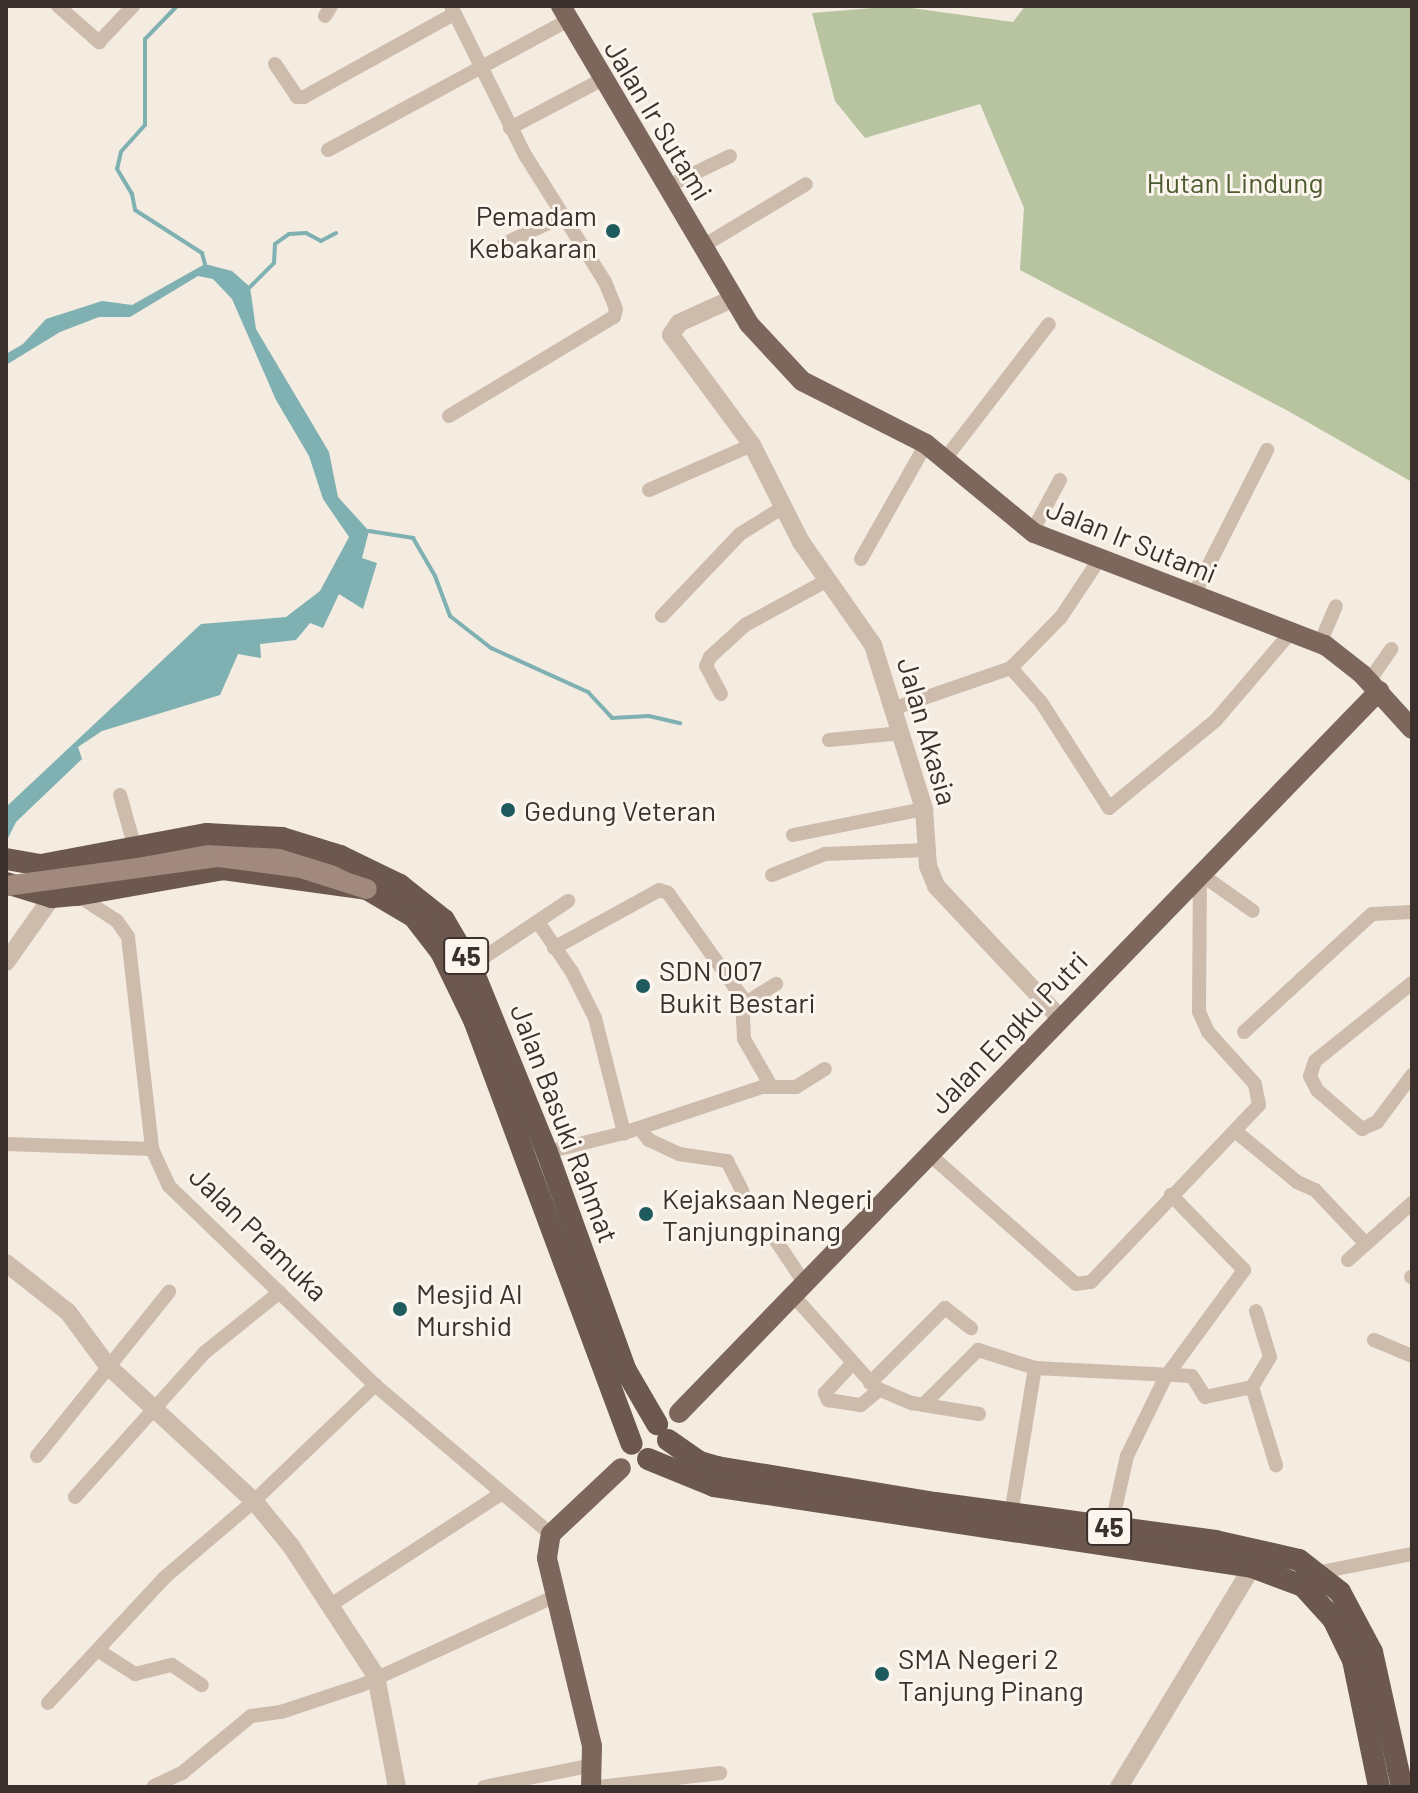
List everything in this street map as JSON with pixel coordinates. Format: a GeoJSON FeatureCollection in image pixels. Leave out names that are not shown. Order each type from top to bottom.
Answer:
{"type":"FeatureCollection","features":[{"type":"Feature","properties":{"kind":"highway","name":"Jalan Basuki Rahmat"},"geometry":{"type":"LineString","coordinates":[[6,859],[29,866],[135,848],[186,835],[254,834],[309,845],[368,880],[414,917],[435,942],[498,1055],[547,1152],[625,1369],[667,1428],[700,1462],[1011,1514],[1252,1567],[1303,1586],[1322,1602],[1353,1660],[1375,1728],[1402,1787]]}},
{"type":"Feature","properties":{"kind":"highway","name":"Jalan Basuki Rahmat"},"geometry":{"type":"LineString","coordinates":[[6,882],[52,897],[223,869],[400,885],[444,920],[471,966],[498,1055],[639,1452],[714,1486],[1110,1538],[1264,1550],[1321,1572],[1340,1592],[1372,1652],[1375,1728],[1373,1785]]}},
{"type":"Feature","properties":{"kind":"highway"},"geometry":{"type":"LineString","coordinates":[[637,1428],[667,1428],[664,1453],[639,1452],[637,1428]]}},
{"type":"Feature","properties":{"kind":"main road","name":"Jalan Ir Sutami"},"geometry":{"type":"LineString","coordinates":[[564,13],[601,80],[734,298],[770,351],[802,381],[926,444],[1032,532],[1193,596],[1293,630],[1320,643],[1374,686],[1412,729]]}},
{"type":"Feature","properties":{"kind":"main road","name":"Jalan Engku Putri"},"geometry":{"type":"LineString","coordinates":[[667,1428],[797,1287],[1059,1017],[1201,876],[1374,686]]}},
{"type":"Feature","properties":{"kind":"main road"},"geometry":{"type":"LineString","coordinates":[[6,882],[219,857],[289,865],[368,880]]}},
{"type":"Feature","properties":{"kind":"main road"},"geometry":{"type":"LineString","coordinates":[[591,1787],[588,1766],[592,1746],[553,1597],[547,1558],[551,1534],[621,1468]]}},
{"type":"Feature","properties":{"kind":"street"},"geometry":{"type":"LineString","coordinates":[[58,6],[99,42],[133,6]]}},
{"type":"Feature","properties":{"kind":"street"},"geometry":{"type":"LineString","coordinates":[[275,64],[297,97],[304,97],[452,10],[477,67],[510,128],[605,282],[616,313],[449,416]]}},
{"type":"Feature","properties":{"kind":"street"},"geometry":{"type":"LineString","coordinates":[[328,150],[477,67],[564,13]]}},
{"type":"Feature","properties":{"kind":"street"},"geometry":{"type":"LineString","coordinates":[[510,128],[601,80]]}},
{"type":"Feature","properties":{"kind":"street"},"geometry":{"type":"LineString","coordinates":[[666,187],[730,156]]}},
{"type":"Feature","properties":{"kind":"street"},"geometry":{"type":"LineString","coordinates":[[703,246],[806,184]]}},
{"type":"Feature","properties":{"kind":"street"},"geometry":{"type":"LineString","coordinates":[[504,244],[563,216]]}},
{"type":"Feature","properties":{"kind":"street","name":"Jalan Akasia"},"geometry":{"type":"LineString","coordinates":[[734,298],[679,323],[671,335],[752,445],[782,508],[873,645],[924,809],[931,876],[950,903],[1059,1017]]}},
{"type":"Feature","properties":{"kind":"street"},"geometry":{"type":"LineString","coordinates":[[945,459],[1049,324]]}},
{"type":"Feature","properties":{"kind":"street"},"geometry":{"type":"LineString","coordinates":[[861,559],[926,444]]}},
{"type":"Feature","properties":{"kind":"street"},"geometry":{"type":"LineString","coordinates":[[649,490],[752,445]]}},
{"type":"Feature","properties":{"kind":"street"},"geometry":{"type":"LineString","coordinates":[[1193,596],[1267,450]]}},
{"type":"Feature","properties":{"kind":"street"},"geometry":{"type":"LineString","coordinates":[[1032,532],[1060,480]]}},
{"type":"Feature","properties":{"kind":"street"},"geometry":{"type":"LineString","coordinates":[[662,616],[740,534],[782,508]]}},
{"type":"Feature","properties":{"kind":"street"},"geometry":{"type":"LineString","coordinates":[[895,708],[1011,668],[1061,617],[1100,558]]}},
{"type":"Feature","properties":{"kind":"street"},"geometry":{"type":"LineString","coordinates":[[721,694],[706,666],[710,657],[745,625],[828,580]]}},
{"type":"Feature","properties":{"kind":"street"},"geometry":{"type":"LineString","coordinates":[[1320,643],[1336,606]]}},
{"type":"Feature","properties":{"kind":"street"},"geometry":{"type":"LineString","coordinates":[[1011,668],[1041,702],[1109,808],[1216,720],[1293,630]]}},
{"type":"Feature","properties":{"kind":"street"},"geometry":{"type":"LineString","coordinates":[[1374,686],[1391,649]]}},
{"type":"Feature","properties":{"kind":"street"},"geometry":{"type":"LineString","coordinates":[[829,740],[902,733]]}},
{"type":"Feature","properties":{"kind":"street"},"geometry":{"type":"LineString","coordinates":[[120,795],[135,848]]}},
{"type":"Feature","properties":{"kind":"street"},"geometry":{"type":"LineString","coordinates":[[793,835],[924,809]]}},
{"type":"Feature","properties":{"kind":"street"},"geometry":{"type":"LineString","coordinates":[[772,875],[825,854],[877,848],[927,850]]}},
{"type":"Feature","properties":{"kind":"street"},"geometry":{"type":"LineString","coordinates":[[1201,876],[1253,911]]}},
{"type":"Feature","properties":{"kind":"street"},"geometry":{"type":"LineString","coordinates":[[929,1154],[1084,1286],[1235,1131],[1260,1099],[1242,1064],[1208,1032],[1199,1012],[1201,876]]}},
{"type":"Feature","properties":{"kind":"street"},"geometry":{"type":"LineString","coordinates":[[554,948],[664,891],[744,1004],[744,1039],[771,1086]]}},
{"type":"Feature","properties":{"kind":"street","name":"Jalan Pramuka"},"geometry":{"type":"LineString","coordinates":[[77,895],[117,921],[128,937],[152,1149],[182,1201],[375,1385],[551,1534]]}},
{"type":"Feature","properties":{"kind":"street"},"geometry":{"type":"LineString","coordinates":[[6,962],[52,897]]}},
{"type":"Feature","properties":{"kind":"street"},"geometry":{"type":"LineString","coordinates":[[471,966],[568,901]]}},
{"type":"Feature","properties":{"kind":"street"},"geometry":{"type":"LineString","coordinates":[[1244,1032],[1372,914],[1412,912]]}},
{"type":"Feature","properties":{"kind":"street"},"geometry":{"type":"LineString","coordinates":[[538,922],[595,1018],[624,1133]]}},
{"type":"Feature","properties":{"kind":"street"},"geometry":{"type":"LineString","coordinates":[[1412,983],[1315,1061],[1310,1076],[1336,1110],[1362,1129],[1377,1122],[1412,1075]]}},
{"type":"Feature","properties":{"kind":"street"},"geometry":{"type":"LineString","coordinates":[[744,1004],[776,984]]}},
{"type":"Feature","properties":{"kind":"street"},"geometry":{"type":"LineString","coordinates":[[547,1152],[624,1133],[771,1086],[796,1087],[825,1069]]}},
{"type":"Feature","properties":{"kind":"street"},"geometry":{"type":"LineString","coordinates":[[639,1128],[649,1140],[687,1157],[727,1161],[742,1191]]}},
{"type":"Feature","properties":{"kind":"street"},"geometry":{"type":"LineString","coordinates":[[1235,1131],[1297,1182],[1315,1190],[1366,1244]]}},
{"type":"Feature","properties":{"kind":"street"},"geometry":{"type":"LineString","coordinates":[[6,1144],[152,1149]]}},
{"type":"Feature","properties":{"kind":"street"},"geometry":{"type":"LineString","coordinates":[[1110,1538],[1127,1456],[1165,1378],[1244,1270],[1171,1195]]}},
{"type":"Feature","properties":{"kind":"street"},"geometry":{"type":"LineString","coordinates":[[1348,1260],[1412,1203]]}},
{"type":"Feature","properties":{"kind":"street"},"geometry":{"type":"LineString","coordinates":[[773,1236],[797,1287],[852,1364],[874,1386],[923,1405],[979,1414]]}},
{"type":"Feature","properties":{"kind":"street"},"geometry":{"type":"LineString","coordinates":[[8,1269],[68,1312],[108,1366],[254,1501],[332,1604],[376,1676],[397,1787]]}},
{"type":"Feature","properties":{"kind":"street"},"geometry":{"type":"LineString","coordinates":[[37,1456],[169,1292]]}},
{"type":"Feature","properties":{"kind":"street"},"geometry":{"type":"LineString","coordinates":[[75,1497],[204,1353],[280,1292]]}},
{"type":"Feature","properties":{"kind":"street"},"geometry":{"type":"LineString","coordinates":[[852,1364],[825,1393],[828,1400],[861,1405],[874,1386],[945,1308],[971,1328]]}},
{"type":"Feature","properties":{"kind":"street"},"geometry":{"type":"LineString","coordinates":[[923,1405],[978,1350],[1035,1368],[1165,1378],[1196,1376],[1205,1397],[1252,1387],[1270,1357],[1256,1311]]}},
{"type":"Feature","properties":{"kind":"street"},"geometry":{"type":"LineString","coordinates":[[1374,1340],[1412,1356]]}},
{"type":"Feature","properties":{"kind":"street"},"geometry":{"type":"LineString","coordinates":[[1011,1514],[1035,1368]]}},
{"type":"Feature","properties":{"kind":"street"},"geometry":{"type":"LineString","coordinates":[[48,1703],[164,1578],[254,1501],[375,1385]]}},
{"type":"Feature","properties":{"kind":"street"},"geometry":{"type":"LineString","coordinates":[[1252,1387],[1276,1465]]}},
{"type":"Feature","properties":{"kind":"street"},"geometry":{"type":"LineString","coordinates":[[621,1468],[639,1452]]}},
{"type":"Feature","properties":{"kind":"street"},"geometry":{"type":"LineString","coordinates":[[332,1604],[501,1494]]}},
{"type":"Feature","properties":{"kind":"street"},"geometry":{"type":"LineString","coordinates":[[1321,1572],[1412,1554]]}},
{"type":"Feature","properties":{"kind":"street"},"geometry":{"type":"LineString","coordinates":[[1119,1787],[1252,1567]]}},
{"type":"Feature","properties":{"kind":"street"},"geometry":{"type":"LineString","coordinates":[[154,1786],[182,1773],[251,1716],[281,1712],[376,1676],[553,1597]]}},
{"type":"Feature","properties":{"kind":"street"},"geometry":{"type":"LineString","coordinates":[[99,1651],[135,1674],[172,1665],[202,1685]]}},
{"type":"Feature","properties":{"kind":"street"},"geometry":{"type":"LineString","coordinates":[[484,1787],[588,1766]]}},
{"type":"Feature","properties":{"kind":"street"},"geometry":{"type":"LineString","coordinates":[[598,1787],[720,1773]]}},
{"type":"Feature","properties":{"kind":"green space","name":"Hutan Lindung"},"geometry":{"type":"Polygon","coordinates":[[[897,6],[1013,22],[1025,6],[1412,6],[1412,482],[1290,412],[1020,270],[1024,208],[980,104],[865,138],[835,101],[812,13],[897,6]]]}},
{"type":"Feature","properties":{"kind":"water"},"geometry":{"type":"Polygon","coordinates":[[[205,264],[232,271],[250,287],[256,329],[329,452],[338,497],[369,531],[362,558],[377,563],[363,609],[339,594],[323,628],[310,623],[296,640],[260,644],[261,658],[238,654],[220,695],[102,731],[78,747],[82,759],[16,822],[6,842],[6,807],[201,624],[286,617],[320,591],[349,537],[323,499],[309,456],[276,400],[232,299],[213,279],[198,276],[130,317],[99,317],[60,332],[6,365],[6,354],[23,344],[46,319],[102,301],[132,305],[205,264]]]}},
{"type":"Feature","properties":{"kind":"waterway"},"geometry":{"type":"LineString","coordinates":[[177,6],[145,39],[145,125],[121,152],[117,169],[132,194],[135,210],[202,253],[205,264]]}},
{"type":"Feature","properties":{"kind":"waterway"},"geometry":{"type":"LineString","coordinates":[[250,287],[274,263],[275,244],[289,234],[306,233],[321,241],[336,233]]}},
{"type":"Feature","properties":{"kind":"waterway"},"geometry":{"type":"LineString","coordinates":[[369,531],[413,538],[435,576],[450,616],[491,648],[588,692],[612,718],[649,716],[680,723]]}},
{"type":"Feature","properties":{"kind":"place","name":"Pemadam Kebakaran"},"geometry":{"type":"Point","coordinates":[613,231]}},
{"type":"Feature","properties":{"kind":"place","name":"Gedung Veteran"},"geometry":{"type":"Point","coordinates":[508,810]}},
{"type":"Feature","properties":{"kind":"place","name":"SDN 007 Bukit Bestari"},"geometry":{"type":"Point","coordinates":[643,986]}},
{"type":"Feature","properties":{"kind":"place","name":"Kejaksaan Negeri Tanjungpinang"},"geometry":{"type":"Point","coordinates":[646,1214]}},
{"type":"Feature","properties":{"kind":"place","name":"Mesjid Al Murshid"},"geometry":{"type":"Point","coordinates":[400,1309]}},
{"type":"Feature","properties":{"kind":"place","name":"SMA Negeri 2 Tanjung Pinang"},"geometry":{"type":"Point","coordinates":[882,1674]}}]}
